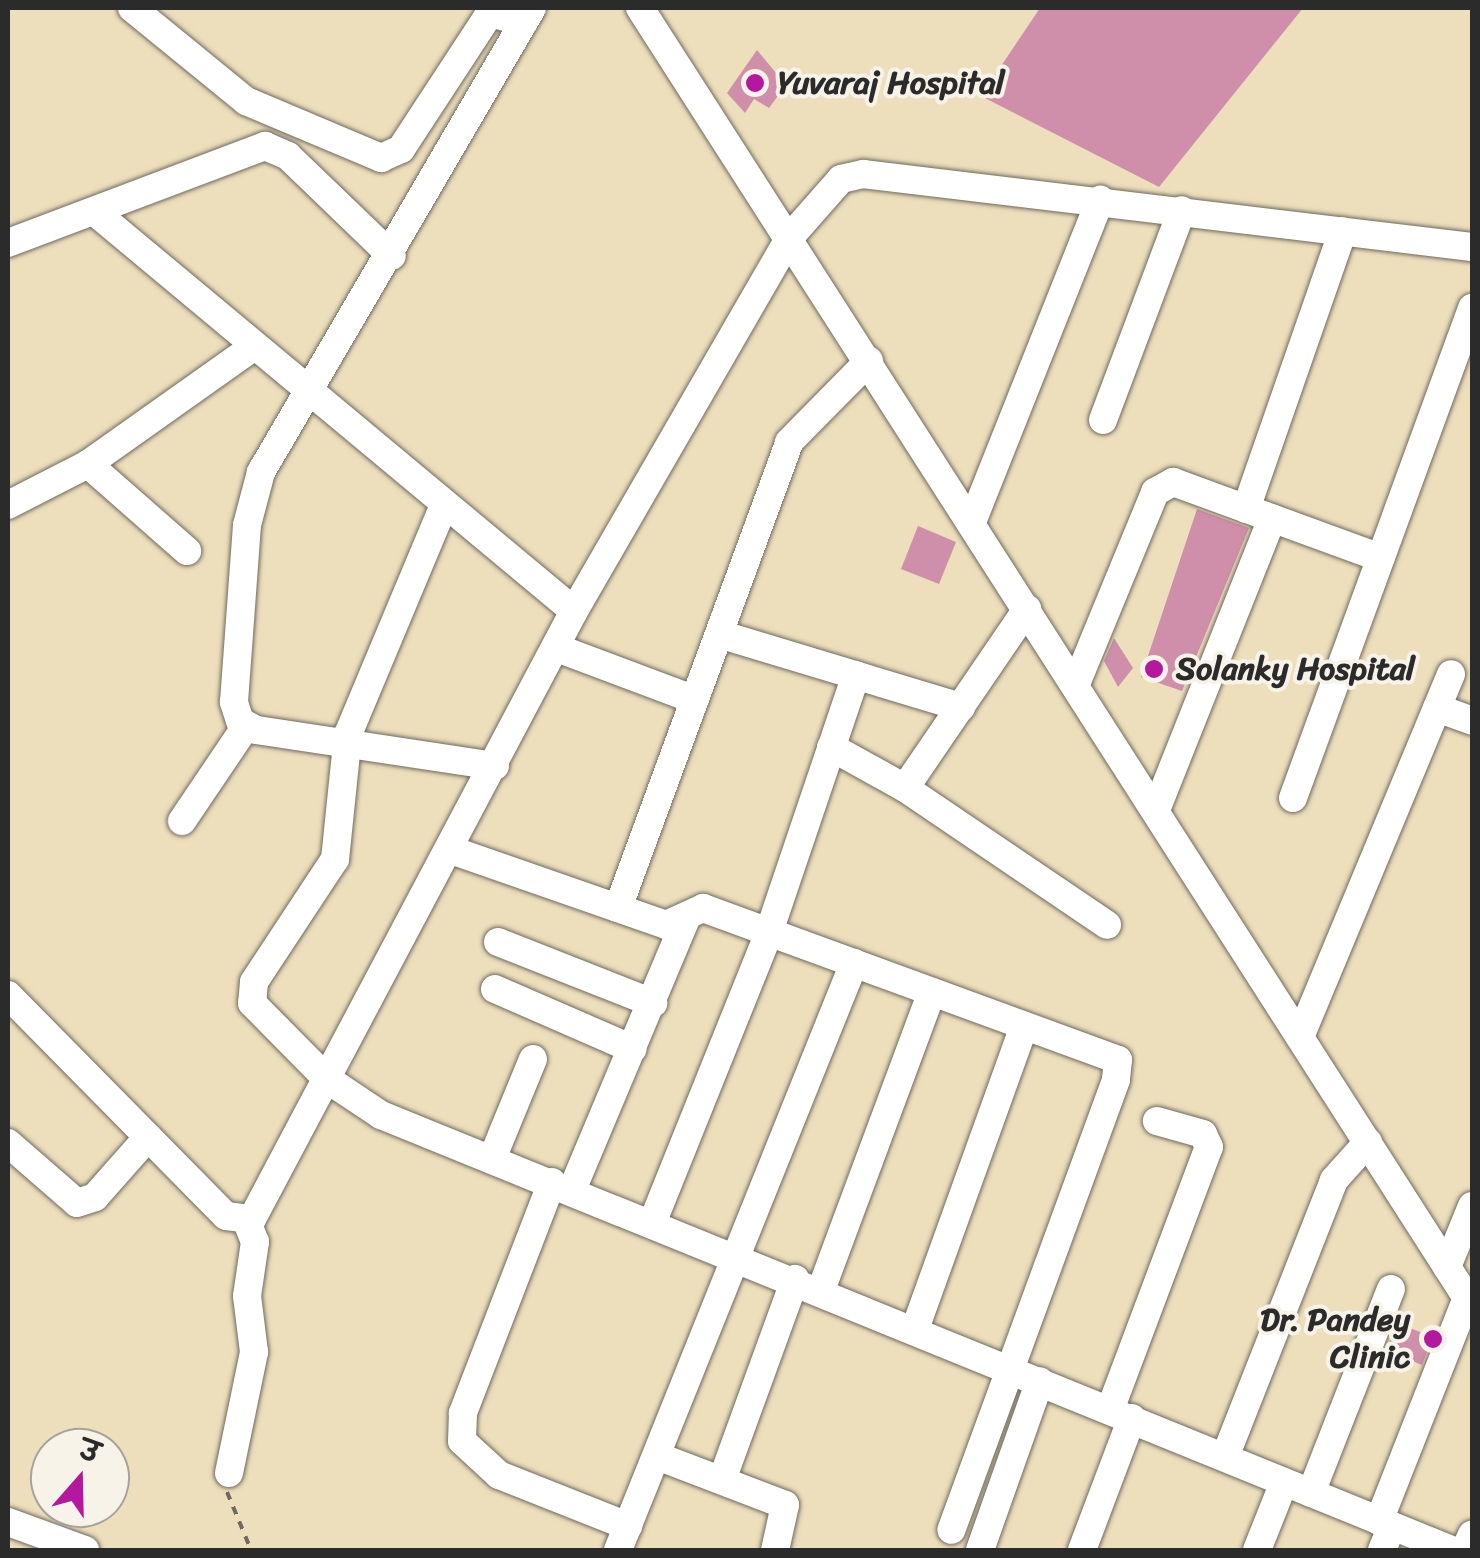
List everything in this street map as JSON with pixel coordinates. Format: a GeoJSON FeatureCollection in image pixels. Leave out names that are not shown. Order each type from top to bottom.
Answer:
{"type":"FeatureCollection","features":[{"type":"Feature","properties":{"kind":"street"},"geometry":{"type":"LineString","coordinates":[[132,8],[246,101],[381,158],[401,149],[490,13],[528,15],[392,256],[305,388],[260,472],[247,526],[234,702],[246,726]]}},
{"type":"Feature","properties":{"kind":"street"},"geometry":{"type":"LineString","coordinates":[[640,8],[1470,1302],[1384,1532]]}},
{"type":"Feature","properties":{"kind":"street"},"geometry":{"type":"LineString","coordinates":[[8,243],[265,146],[288,156],[392,256]]}},
{"type":"Feature","properties":{"kind":"street"},"geometry":{"type":"LineString","coordinates":[[229,1472],[254,1352],[247,1296],[255,1242],[248,1222],[496,766],[574,611],[790,238],[834,185],[863,174],[1472,248]]}},
{"type":"Feature","properties":{"kind":"street"},"geometry":{"type":"LineString","coordinates":[[972,522],[1100,200]]}},
{"type":"Feature","properties":{"kind":"street"},"geometry":{"type":"LineString","coordinates":[[1103,420],[1182,210]]}},
{"type":"Feature","properties":{"kind":"street"},"geometry":{"type":"LineString","coordinates":[[96,212],[253,347],[574,611]]}},
{"type":"Feature","properties":{"kind":"street"},"geometry":{"type":"LineString","coordinates":[[1156,810],[1259,514],[1343,231]]}},
{"type":"Feature","properties":{"kind":"street"},"geometry":{"type":"LineString","coordinates":[[1292,798],[1472,308]]}},
{"type":"Feature","properties":{"kind":"street"},"geometry":{"type":"LineString","coordinates":[[8,505],[88,464],[253,347]]}},
{"type":"Feature","properties":{"kind":"street"},"geometry":{"type":"LineString","coordinates":[[618,908],[790,442],[868,360]]}},
{"type":"Feature","properties":{"kind":"street"},"geometry":{"type":"LineString","coordinates":[[88,464],[187,551]]}},
{"type":"Feature","properties":{"kind":"street"},"geometry":{"type":"LineString","coordinates":[[1076,684],[1155,492],[1173,482],[1381,558]]}},
{"type":"Feature","properties":{"kind":"street"},"geometry":{"type":"LineString","coordinates":[[444,505],[344,746],[335,858],[249,995],[327,1078],[369,1109],[739,1256],[1312,1493],[1384,1532],[1452,1550]]}},
{"type":"Feature","properties":{"kind":"street"},"geometry":{"type":"LineString","coordinates":[[905,788],[1027,609]]}},
{"type":"Feature","properties":{"kind":"street"},"geometry":{"type":"LineString","coordinates":[[718,634],[960,707]]}},
{"type":"Feature","properties":{"kind":"street"},"geometry":{"type":"LineString","coordinates":[[557,648],[694,700]]}},
{"type":"Feature","properties":{"kind":"street"},"geometry":{"type":"LineString","coordinates":[[1300,1037],[1451,674]]}},
{"type":"Feature","properties":{"kind":"street"},"geometry":{"type":"LineString","coordinates":[[653,1222],[769,932],[856,675]]}},
{"type":"Feature","properties":{"kind":"street"},"geometry":{"type":"LineString","coordinates":[[1437,708],[1472,721]]}},
{"type":"Feature","properties":{"kind":"street"},"geometry":{"type":"LineString","coordinates":[[246,726],[344,746],[496,766]]}},
{"type":"Feature","properties":{"kind":"street"},"geometry":{"type":"LineString","coordinates":[[182,821],[246,726]]}},
{"type":"Feature","properties":{"kind":"street"},"geometry":{"type":"LineString","coordinates":[[832,747],[905,788],[1107,924]]}},
{"type":"Feature","properties":{"kind":"street"},"geometry":{"type":"LineString","coordinates":[[451,850],[666,925],[702,908],[1120,1065],[1007,1367],[951,1530]]}},
{"type":"Feature","properties":{"kind":"street"},"geometry":{"type":"LineString","coordinates":[[687,917],[633,1049],[562,1186],[464,1413],[462,1442],[499,1474],[623,1538],[854,963]]}},
{"type":"Feature","properties":{"kind":"street"},"geometry":{"type":"LineString","coordinates":[[498,942],[653,1004]]}},
{"type":"Feature","properties":{"kind":"street"},"geometry":{"type":"LineString","coordinates":[[495,989],[633,1049]]}},
{"type":"Feature","properties":{"kind":"street"},"geometry":{"type":"LineString","coordinates":[[722,1480],[932,992]]}},
{"type":"Feature","properties":{"kind":"street"},"geometry":{"type":"LineString","coordinates":[[8,994],[226,1216],[248,1222]]}},
{"type":"Feature","properties":{"kind":"street"},"geometry":{"type":"LineString","coordinates":[[915,1329],[1024,1026]]}},
{"type":"Feature","properties":{"kind":"street"},"geometry":{"type":"LineString","coordinates":[[492,1158],[533,1059]]}},
{"type":"Feature","properties":{"kind":"street"},"geometry":{"type":"LineString","coordinates":[[1082,1550],[1121,1414],[1210,1147],[1203,1134],[1157,1121]]}},
{"type":"Feature","properties":{"kind":"street"},"geometry":{"type":"LineString","coordinates":[[8,1143],[77,1203],[95,1196],[148,1138]]}},
{"type":"Feature","properties":{"kind":"street"},"geometry":{"type":"LineString","coordinates":[[1225,1457],[1334,1180],[1368,1142]]}},
{"type":"Feature","properties":{"kind":"street"},"geometry":{"type":"LineString","coordinates":[[1447,1267],[1472,1206]]}},
{"type":"Feature","properties":{"kind":"street"},"geometry":{"type":"LineString","coordinates":[[1312,1493],[1391,1289]]}},
{"type":"Feature","properties":{"kind":"street"},"geometry":{"type":"LineString","coordinates":[[980,1550],[1040,1381]]}},
{"type":"Feature","properties":{"kind":"street"},"geometry":{"type":"LineString","coordinates":[[656,1456],[788,1508],[775,1550]]}},
{"type":"Feature","properties":{"kind":"street"},"geometry":{"type":"LineString","coordinates":[[1257,1550],[1284,1482]]}},
{"type":"Feature","properties":{"kind":"street"},"geometry":{"type":"LineString","coordinates":[[8,1522],[46,1544],[84,1550]]}},
{"type":"Feature","properties":{"kind":"street"},"geometry":{"type":"LineString","coordinates":[[1466,1550],[1472,1534]]}},
{"type":"Feature","properties":{"kind":"path"},"geometry":{"type":"LineString","coordinates":[[229,1472],[228,1501],[251,1550]]}},
{"type":"Feature","properties":{"kind":"building"},"geometry":{"type":"Polygon","coordinates":[[[1040,8],[1303,8],[1159,187],[981,96],[1040,8]]]}},
{"type":"Feature","properties":{"kind":"building"},"geometry":{"type":"Polygon","coordinates":[[[757,50],[786,85],[769,108],[754,99],[745,113],[727,93],[757,50]]]}},
{"type":"Feature","properties":{"kind":"building"},"geometry":{"type":"Polygon","coordinates":[[[1197,509],[1249,528],[1182,691],[1141,677],[1197,509]]]}},
{"type":"Feature","properties":{"kind":"building"},"geometry":{"type":"Polygon","coordinates":[[[918,526],[956,542],[939,584],[901,569],[918,526]]]}},
{"type":"Feature","properties":{"kind":"building"},"geometry":{"type":"Polygon","coordinates":[[[1114,638],[1133,668],[1118,687],[1104,661],[1114,638]]]}},
{"type":"Feature","properties":{"kind":"building"},"geometry":{"type":"Polygon","coordinates":[[[1397,1323],[1433,1337],[1422,1365],[1386,1350],[1397,1323]]]}},
{"type":"Feature","properties":{"kind":"place","name":"Yuvaraj Hospital"},"geometry":{"type":"Point","coordinates":[755,83]}},
{"type":"Feature","properties":{"kind":"place","name":"Solanky Hospital"},"geometry":{"type":"Point","coordinates":[1154,669]}},
{"type":"Feature","properties":{"kind":"place","name":"Dr. Pandey Clinic"},"geometry":{"type":"Point","coordinates":[1433,1339]}}]}
